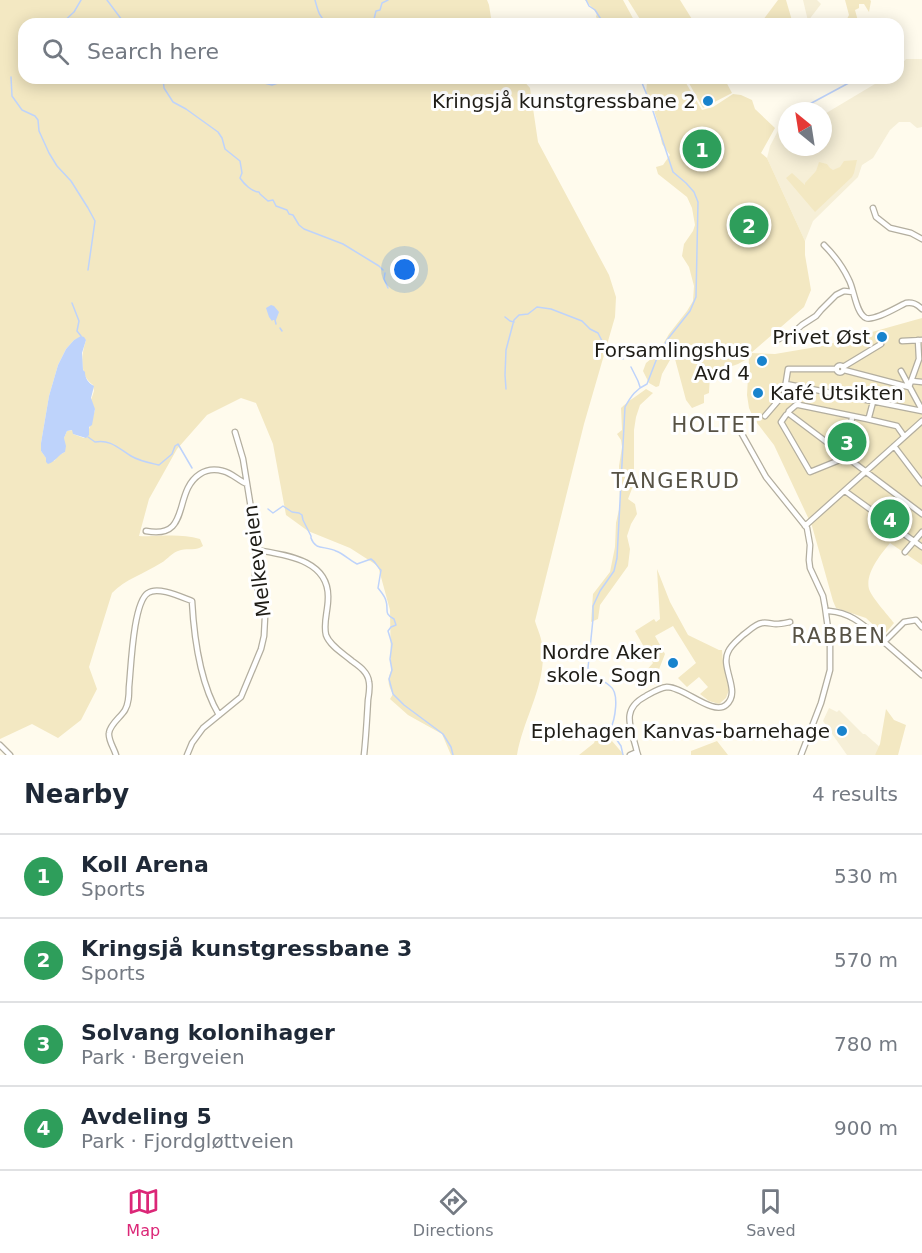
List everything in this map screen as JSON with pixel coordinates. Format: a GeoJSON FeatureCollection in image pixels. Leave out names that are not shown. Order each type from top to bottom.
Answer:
{"type":"FeatureCollection","features":[{"type":"Feature","properties":{"kind":"street"},"geometry":{"type":"LineString","coordinates":[[873,208],[876,217],[890,228],[911,232],[922,239]]}},
{"type":"Feature","properties":{"kind":"street"},"geometry":{"type":"LineString","coordinates":[[824,245],[850,281],[863,316],[875,317],[906,303],[915,304],[922,309]]}},
{"type":"Feature","properties":{"kind":"street"},"geometry":{"type":"LineString","coordinates":[[779,339],[786,334],[792,334],[816,316],[840,292],[848,290],[854,292]]}},
{"type":"Feature","properties":{"kind":"street"},"geometry":{"type":"LineString","coordinates":[[902,341],[920,340],[919,359],[909,387]]}},
{"type":"Feature","properties":{"kind":"street"},"geometry":{"type":"LineString","coordinates":[[843,369],[881,344]]}},
{"type":"Feature","properties":{"kind":"street"},"geometry":{"type":"LineString","coordinates":[[765,416],[784,394],[788,369],[837,369],[839,366],[909,387]]}},
{"type":"Feature","properties":{"kind":"street"},"geometry":{"type":"LineString","coordinates":[[901,371],[922,411]]}},
{"type":"Feature","properties":{"kind":"street"},"geometry":{"type":"LineString","coordinates":[[912,381],[922,382]]}},
{"type":"Feature","properties":{"kind":"street"},"geometry":{"type":"LineString","coordinates":[[786,384],[922,411]]}},
{"type":"Feature","properties":{"kind":"street"},"geometry":{"type":"LineString","coordinates":[[867,419],[873,402]]}},
{"type":"Feature","properties":{"kind":"street"},"geometry":{"type":"LineString","coordinates":[[847,457],[810,472],[781,422],[796,405],[799,405],[897,426],[904,436]]}},
{"type":"Feature","properties":{"kind":"street"},"geometry":{"type":"LineString","coordinates":[[788,413],[922,514]]}},
{"type":"Feature","properties":{"kind":"street"},"geometry":{"type":"LineString","coordinates":[[847,457],[852,417]]}},
{"type":"Feature","properties":{"kind":"street"},"geometry":{"type":"LineString","coordinates":[[805,526],[922,421]]}},
{"type":"Feature","properties":{"kind":"street"},"geometry":{"type":"LineString","coordinates":[[738,428],[766,477],[805,526],[809,534],[810,568],[824,600],[829,629],[830,670],[819,710],[801,755]]}},
{"type":"Feature","properties":{"kind":"street","name":"Melkeveien"},"geometry":{"type":"LineString","coordinates":[[187,755],[195,737],[203,728],[241,697],[264,636],[265,617],[255,580],[257,550],[243,459],[236,432]]}},
{"type":"Feature","properties":{"kind":"street"},"geometry":{"type":"LineString","coordinates":[[894,446],[922,483]]}},
{"type":"Feature","properties":{"kind":"street","name":"Melkeveien"},"geometry":{"type":"LineString","coordinates":[[146,531],[160,533],[175,525],[190,484],[204,472],[223,471],[247,484]]}},
{"type":"Feature","properties":{"kind":"street"},"geometry":{"type":"LineString","coordinates":[[845,490],[922,548]]}},
{"type":"Feature","properties":{"kind":"street"},"geometry":{"type":"LineString","coordinates":[[905,552],[922,532]]}},
{"type":"Feature","properties":{"kind":"street"},"geometry":{"type":"LineString","coordinates":[[257,550],[284,554],[305,562],[320,572],[326,583],[328,592],[326,635],[337,649],[364,670],[369,681],[364,755]]}},
{"type":"Feature","properties":{"kind":"street"},"geometry":{"type":"LineString","coordinates":[[116,755],[109,733],[128,701],[131,656],[138,610],[143,597],[149,592],[157,590],[192,601],[194,626],[204,678],[219,715]]}},
{"type":"Feature","properties":{"kind":"street"},"geometry":{"type":"LineString","coordinates":[[829,611],[863,623],[922,675]]}},
{"type":"Feature","properties":{"kind":"street"},"geometry":{"type":"LineString","coordinates":[[884,642],[904,622],[916,620],[922,627]]}},
{"type":"Feature","properties":{"kind":"street"},"geometry":{"type":"LineString","coordinates":[[630,755],[638,753],[629,716],[635,702],[659,689],[670,687],[681,690],[711,707],[723,707],[731,699],[732,690],[726,663],[727,654],[733,645],[753,627],[762,623],[790,622]]}},
{"type":"Feature","properties":{"kind":"street"},"geometry":{"type":"LineString","coordinates":[[0,745],[10,755]]}},
{"type":"Feature","properties":{"kind":"shaded area"},"geometry":{"type":"Polygon","coordinates":[[[0,0],[487,0],[491,18],[18,18],[18,84],[526,84],[530,88],[538,142],[609,275],[616,297],[615,317],[584,424],[535,621],[542,644],[541,673],[517,755],[451,755],[442,734],[408,715],[390,699],[393,694],[389,683],[391,671],[390,610],[378,566],[350,548],[308,531],[286,515],[273,444],[256,403],[241,398],[207,415],[177,449],[149,499],[139,536],[192,537],[200,539],[203,546],[175,552],[112,593],[89,667],[97,689],[81,720],[58,738],[32,724],[0,739],[0,0]],[[81,337],[74,340],[66,349],[58,365],[49,396],[41,443],[41,451],[47,459],[54,461],[65,452],[64,438],[67,431],[73,430],[73,434],[84,438],[89,434],[95,410],[91,400],[94,391],[93,385],[88,381],[83,370],[86,340],[81,337]]]}},
{"type":"Feature","properties":{"kind":"shaded area"},"geometry":{"type":"Polygon","coordinates":[[[585,0],[623,0],[633,18],[597,18],[597,13],[585,0]]]}},
{"type":"Feature","properties":{"kind":"shaded area"},"geometry":{"type":"Polygon","coordinates":[[[628,0],[680,0],[691,18],[639,18],[628,0]]]}},
{"type":"Feature","properties":{"kind":"shaded area"},"geometry":{"type":"Polygon","coordinates":[[[778,0],[786,0],[791,18],[764,18],[778,0]]]}},
{"type":"Feature","properties":{"kind":"shaded area"},"geometry":{"type":"Polygon","coordinates":[[[803,0],[817,0],[821,4],[810,18],[807,18],[803,0]]]}},
{"type":"Feature","properties":{"kind":"shaded area"},"geometry":{"type":"Polygon","coordinates":[[[845,0],[871,1],[869,12],[864,4],[859,4],[859,8],[855,10],[857,18],[848,18],[849,15],[845,0]]]}},
{"type":"Feature","properties":{"kind":"shaded area"},"geometry":{"type":"Polygon","coordinates":[[[906,59],[922,59],[922,127],[917,128],[910,122],[899,122],[890,130],[873,158],[862,165],[858,177],[813,221],[805,241],[767,158],[778,131],[778,156],[832,156],[832,110],[875,84],[904,84],[904,61],[906,59]]]}},
{"type":"Feature","properties":{"kind":"shaded area"},"geometry":{"type":"Polygon","coordinates":[[[647,84],[687,84],[702,110],[713,107],[733,94],[741,95],[752,100],[755,109],[775,128],[761,153],[767,158],[805,241],[811,290],[804,307],[751,353],[775,354],[822,346],[922,318],[922,565],[890,543],[875,564],[869,577],[869,589],[894,623],[884,635],[866,618],[836,608],[812,526],[774,445],[754,419],[749,408],[747,395],[749,358],[710,374],[709,393],[704,395],[704,403],[692,408],[686,400],[675,359],[670,360],[662,374],[659,386],[656,387],[649,383],[643,371],[646,363],[657,354],[693,301],[694,286],[689,267],[682,256],[684,244],[695,225],[687,197],[658,174],[656,167],[663,165],[670,155],[662,144],[658,123],[646,93],[647,84]]]}},
{"type":"Feature","properties":{"kind":"shaded area","name":"Kringsjå kunstgressbane 2"},"geometry":{"type":"Polygon","coordinates":[[[689,84],[727,84],[732,93],[703,108],[689,84]]]}},
{"type":"Feature","properties":{"kind":"shaded area"},"geometry":{"type":"Polygon","coordinates":[[[857,160],[852,177],[815,212],[786,178],[792,173],[805,185],[816,171],[819,162],[827,164],[833,170],[840,167],[844,161],[857,160]]]}},
{"type":"Feature","properties":{"kind":"shaded area"},"geometry":{"type":"Polygon","coordinates":[[[646,389],[653,393],[640,405],[634,430],[633,486],[628,499],[635,504],[637,514],[627,536],[630,549],[628,566],[600,605],[598,619],[591,622],[593,594],[610,572],[615,547],[616,523],[620,505],[619,466],[622,447],[617,434],[622,430],[621,408],[646,389]]]}},
{"type":"Feature","properties":{"kind":"shaded area"},"geometry":{"type":"Polygon","coordinates":[[[657,569],[670,602],[688,635],[722,650],[729,690],[726,698],[719,704],[709,701],[700,694],[708,687],[699,677],[687,687],[678,678],[696,663],[673,626],[655,636],[665,654],[656,677],[659,685],[648,683],[645,672],[653,663],[635,631],[654,619],[656,622],[660,619],[657,569]]]}},
{"type":"Feature","properties":{"kind":"shaded area"},"geometry":{"type":"Polygon","coordinates":[[[829,708],[837,712],[839,710],[881,748],[875,755],[847,755],[823,721],[829,708]]]}},
{"type":"Feature","properties":{"kind":"shaded area"},"geometry":{"type":"Polygon","coordinates":[[[886,709],[894,720],[906,725],[898,755],[875,755],[880,744],[886,709]]]}},
{"type":"Feature","properties":{"kind":"shaded area"},"geometry":{"type":"Polygon","coordinates":[[[600,727],[624,755],[579,755],[594,743],[600,727]]]}},
{"type":"Feature","properties":{"kind":"shaded area"},"geometry":{"type":"Polygon","coordinates":[[[717,741],[728,755],[691,755],[691,751],[717,741]]]}},
{"type":"Feature","properties":{"kind":"water"},"geometry":{"type":"Polygon","coordinates":[[[271,305],[279,312],[276,320],[272,321],[266,308],[271,305]]]}},
{"type":"Feature","properties":{"kind":"water"},"geometry":{"type":"Polygon","coordinates":[[[81,336],[86,340],[82,353],[83,370],[87,380],[94,386],[91,398],[95,409],[92,425],[89,427],[89,435],[86,438],[73,434],[72,430],[67,431],[64,438],[65,452],[48,464],[41,451],[41,443],[49,396],[58,365],[66,349],[81,336]]]}},
{"type":"Feature","properties":{"kind":"waterway"},"geometry":{"type":"LineString","coordinates":[[68,18],[81,0]]}},
{"type":"Feature","properties":{"kind":"waterway"},"geometry":{"type":"LineString","coordinates":[[107,0],[120,18]]}},
{"type":"Feature","properties":{"kind":"waterway"},"geometry":{"type":"LineString","coordinates":[[315,0],[323,18]]}},
{"type":"Feature","properties":{"kind":"waterway"},"geometry":{"type":"LineString","coordinates":[[374,18],[382,3],[388,0]]}},
{"type":"Feature","properties":{"kind":"waterway"},"geometry":{"type":"LineString","coordinates":[[586,0],[600,18]]}},
{"type":"Feature","properties":{"kind":"waterway"},"geometry":{"type":"LineString","coordinates":[[11,77],[12,96],[22,110],[35,116],[38,120],[39,131],[49,153],[71,181],[95,221],[88,270]]}},
{"type":"Feature","properties":{"kind":"waterway"},"geometry":{"type":"LineString","coordinates":[[164,84],[173,102],[218,132],[225,149],[240,161],[242,173],[240,178],[248,187],[259,192],[268,201],[273,200],[276,206],[287,210],[304,229],[343,244],[383,270]]}},
{"type":"Feature","properties":{"kind":"waterway"},"geometry":{"type":"LineString","coordinates":[[268,84],[275,84]]}},
{"type":"Feature","properties":{"kind":"waterway"},"geometry":{"type":"LineString","coordinates":[[623,755],[621,746],[610,730],[616,707],[613,689],[588,668],[593,606],[614,571],[617,558],[625,407],[634,393],[647,384],[667,340],[690,311],[696,297],[698,202],[694,192],[673,172],[642,84]]}},
{"type":"Feature","properties":{"kind":"waterway"},"geometry":{"type":"LineString","coordinates":[[813,102],[847,84]]}},
{"type":"Feature","properties":{"kind":"waterway"},"geometry":{"type":"LineString","coordinates":[[385,273],[384,279],[388,288]]}},
{"type":"Feature","properties":{"kind":"waterway"},"geometry":{"type":"LineString","coordinates":[[72,303],[79,321],[77,331],[81,336]]}},
{"type":"Feature","properties":{"kind":"waterway"},"geometry":{"type":"LineString","coordinates":[[506,389],[506,350],[514,320],[519,315],[528,314],[537,307],[551,309],[582,321],[598,333],[608,349]]}},
{"type":"Feature","properties":{"kind":"waterway"},"geometry":{"type":"LineString","coordinates":[[505,317],[514,322]]}},
{"type":"Feature","properties":{"kind":"waterway"},"geometry":{"type":"LineString","coordinates":[[275,320],[276,324]]}},
{"type":"Feature","properties":{"kind":"waterway"},"geometry":{"type":"LineString","coordinates":[[612,350],[623,359]]}},
{"type":"Feature","properties":{"kind":"waterway"},"geometry":{"type":"LineString","coordinates":[[631,367],[640,387]]}},
{"type":"Feature","properties":{"kind":"waterway"},"geometry":{"type":"LineString","coordinates":[[88,437],[95,442],[110,443],[137,459],[159,465],[172,454],[178,444],[192,468]]}},
{"type":"Feature","properties":{"kind":"waterway"},"geometry":{"type":"LineString","coordinates":[[268,509],[273,513],[283,506],[292,512],[299,513],[317,546],[339,552],[357,564],[371,559],[381,570],[378,588],[387,604],[387,613],[394,619],[396,625],[388,631],[392,644],[390,659],[392,670],[389,679],[393,694],[443,734],[453,755]]}},
{"type":"Feature","properties":{"kind":"place","name":"Kringsjå kunstgressbane 2"},"geometry":{"type":"Point","coordinates":[708,101]}},
{"type":"Feature","properties":{"kind":"place","name":"Koll Arena"},"geometry":{"type":"Point","coordinates":[702,149]}},
{"type":"Feature","properties":{"kind":"place","name":"Kringsjå kunstgressbane 3"},"geometry":{"type":"Point","coordinates":[749,225]}},
{"type":"Feature","properties":{"kind":"place","name":"Privet Øst"},"geometry":{"type":"Point","coordinates":[882,337]}},
{"type":"Feature","properties":{"kind":"place","name":"Forsamlingshus Avd 4"},"geometry":{"type":"Point","coordinates":[762,361]}},
{"type":"Feature","properties":{"kind":"place","name":"Kafé Utsikten"},"geometry":{"type":"Point","coordinates":[758,393]}},
{"type":"Feature","properties":{"kind":"place","name":"Solvang kolonihager"},"geometry":{"type":"Point","coordinates":[847,442]}},
{"type":"Feature","properties":{"kind":"place","name":"Avdeling 5"},"geometry":{"type":"Point","coordinates":[890,519]}},
{"type":"Feature","properties":{"kind":"place","name":"Nordre Aker skole, Sogn"},"geometry":{"type":"Point","coordinates":[673,663]}},
{"type":"Feature","properties":{"kind":"place","name":"Eplehagen Kanvas-barnehage"},"geometry":{"type":"Point","coordinates":[842,731]}},
{"type":"Feature","properties":{"kind":"district","name":"HOLTET"},"geometry":{"type":"Point","coordinates":[716,425]}},
{"type":"Feature","properties":{"kind":"district","name":"TANGERUD"},"geometry":{"type":"Point","coordinates":[676,481]}},
{"type":"Feature","properties":{"kind":"district","name":"RABBEN"},"geometry":{"type":"Point","coordinates":[839,636]}}]}
